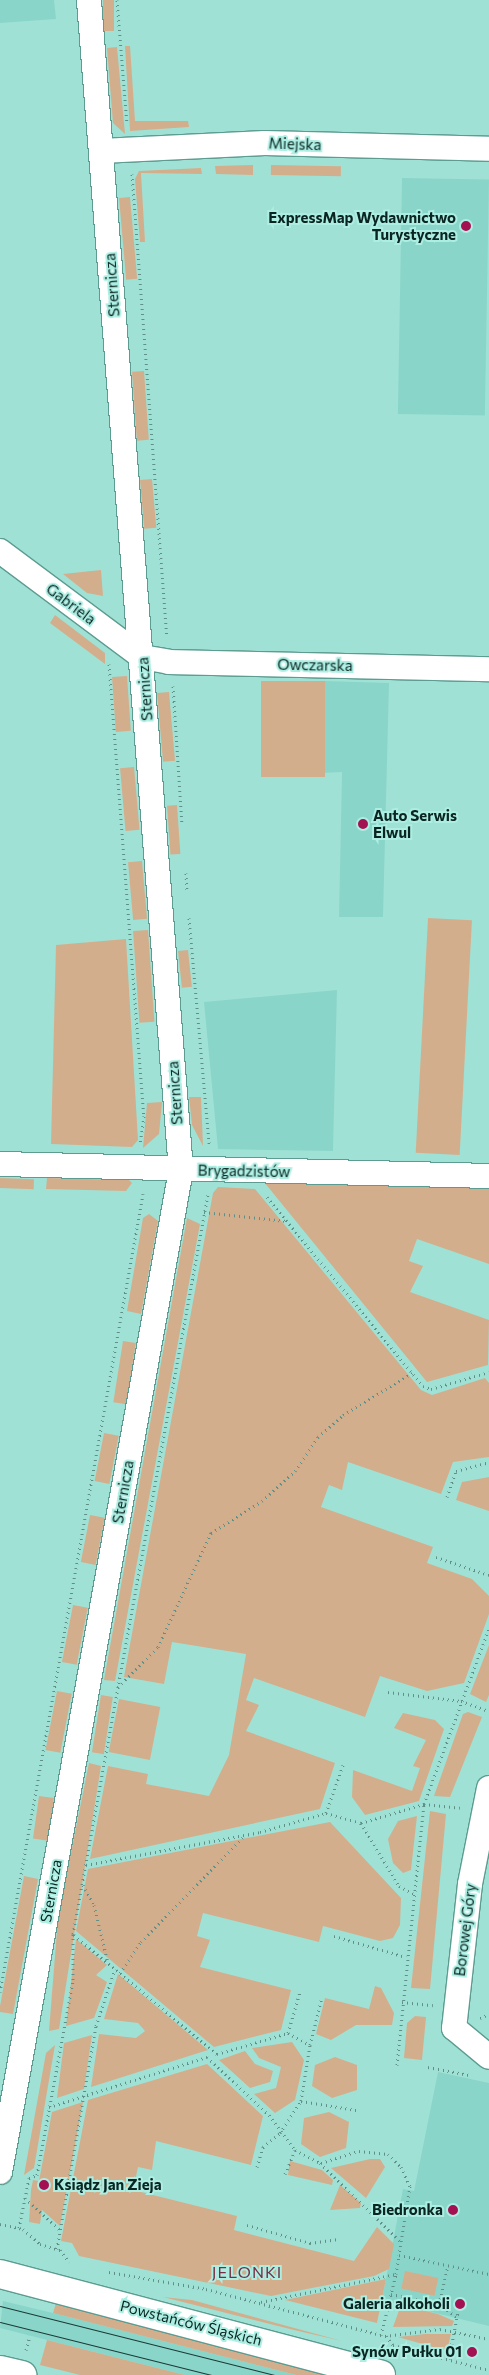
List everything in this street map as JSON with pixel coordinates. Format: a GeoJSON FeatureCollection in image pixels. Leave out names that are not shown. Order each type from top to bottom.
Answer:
{"type":"FeatureCollection","features":[{"type":"Feature","properties":{"kind":"main road","name":"Powstańców Śląskich"},"geometry":{"type":"LineString","coordinates":[[0,2274],[381,2375]]}},
{"type":"Feature","properties":{"kind":"main road"},"geometry":{"type":"LineString","coordinates":[[0,2370],[22,2375]]}},
{"type":"Feature","properties":{"kind":"street","name":"Sternicza"},"geometry":{"type":"LineString","coordinates":[[0,2172],[181,1170],[89,0]]}},
{"type":"Feature","properties":{"kind":"street","name":"Miejska"},"geometry":{"type":"LineString","coordinates":[[101,151],[265,142],[489,149]]}},
{"type":"Feature","properties":{"kind":"street","name":"Gabriela"},"geometry":{"type":"LineString","coordinates":[[0,551],[142,656]]}},
{"type":"Feature","properties":{"kind":"street","name":"Owczarska"},"geometry":{"type":"LineString","coordinates":[[142,656],[169,662],[489,669]]}},
{"type":"Feature","properties":{"kind":"street","name":"Brygadzistów"},"geometry":{"type":"LineString","coordinates":[[0,1164],[181,1170],[489,1176]]}},
{"type":"Feature","properties":{"kind":"street","name":"Borowej Góry"},"geometry":{"type":"LineString","coordinates":[[485,2067],[454,2028],[482,1813],[489,1788]]}},
{"type":"Feature","properties":{"kind":"path"},"geometry":{"type":"LineString","coordinates":[[117,0],[127,127]]}},
{"type":"Feature","properties":{"kind":"path"},"geometry":{"type":"LineString","coordinates":[[131,166],[182,834]]}},
{"type":"Feature","properties":{"kind":"path"},"geometry":{"type":"LineString","coordinates":[[109,660],[144,1116],[139,1150]]}},
{"type":"Feature","properties":{"kind":"path"},"geometry":{"type":"LineString","coordinates":[[185,870],[187,897]]}},
{"type":"Feature","properties":{"kind":"path"},"geometry":{"type":"LineString","coordinates":[[188,906],[211,1150]]}},
{"type":"Feature","properties":{"kind":"path"},"geometry":{"type":"LineString","coordinates":[[19,2228],[29,2178],[37,2175],[48,2107],[73,1980],[73,1934],[210,1187]]}},
{"type":"Feature","properties":{"kind":"path"},"geometry":{"type":"LineString","coordinates":[[0,1992],[144,1194],[139,1194],[138,1188]]}},
{"type":"Feature","properties":{"kind":"path"},"geometry":{"type":"LineString","coordinates":[[264,1192],[412,1373],[431,1389],[489,1372]]}},
{"type":"Feature","properties":{"kind":"path"},"geometry":{"type":"LineString","coordinates":[[205,1212],[288,1222]]}},
{"type":"Feature","properties":{"kind":"path"},"geometry":{"type":"LineString","coordinates":[[118,1687],[158,1647],[211,1533],[262,1500],[295,1471],[318,1436],[343,1415],[412,1373]]}},
{"type":"Feature","properties":{"kind":"path"},"geometry":{"type":"LineString","coordinates":[[447,1497],[456,1471],[489,1462]]}},
{"type":"Feature","properties":{"kind":"path"},"geometry":{"type":"LineString","coordinates":[[436,1557],[489,1575]]}},
{"type":"Feature","properties":{"kind":"path"},"geometry":{"type":"LineString","coordinates":[[397,2065],[406,1957],[424,1804],[489,1628]]}},
{"type":"Feature","properties":{"kind":"path"},"geometry":{"type":"LineString","coordinates":[[388,1692],[461,1701],[489,1711]]}},
{"type":"Feature","properties":{"kind":"path"},"geometry":{"type":"LineString","coordinates":[[326,1813],[343,1765]]}},
{"type":"Feature","properties":{"kind":"path"},"geometry":{"type":"LineString","coordinates":[[86,1866],[246,1835],[326,1813],[361,1823],[424,1804],[482,1813]]}},
{"type":"Feature","properties":{"kind":"path"},"geometry":{"type":"LineString","coordinates":[[361,1823],[399,1886],[414,1894]]}},
{"type":"Feature","properties":{"kind":"path"},"geometry":{"type":"LineString","coordinates":[[120,1973],[141,1942],[246,1835]]}},
{"type":"Feature","properties":{"kind":"path"},"geometry":{"type":"LineString","coordinates":[[83,1884],[94,1905],[108,1963]]}},
{"type":"Feature","properties":{"kind":"path"},"geometry":{"type":"LineString","coordinates":[[73,1934],[217,2054]]}},
{"type":"Feature","properties":{"kind":"path"},"geometry":{"type":"LineString","coordinates":[[334,1936],[406,1957]]}},
{"type":"Feature","properties":{"kind":"path"},"geometry":{"type":"LineString","coordinates":[[57,2249],[87,2094],[96,2026],[116,1969]]}},
{"type":"Feature","properties":{"kind":"path"},"geometry":{"type":"LineString","coordinates":[[288,2033],[300,1992]]}},
{"type":"Feature","properties":{"kind":"path"},"geometry":{"type":"LineString","coordinates":[[257,2167],[263,2147],[280,2134],[301,2101],[310,2045],[322,1997]]}},
{"type":"Feature","properties":{"kind":"path"},"geometry":{"type":"LineString","coordinates":[[48,2107],[288,2033],[310,2045]]}},
{"type":"Feature","properties":{"kind":"path"},"geometry":{"type":"LineString","coordinates":[[207,2057],[269,2115],[280,2134],[295,2150],[320,2164],[401,2242]]}},
{"type":"Feature","properties":{"kind":"path"},"geometry":{"type":"LineString","coordinates":[[428,2067],[485,2067]]}},
{"type":"Feature","properties":{"kind":"path"},"geometry":{"type":"LineString","coordinates":[[301,2101],[356,2110]]}},
{"type":"Feature","properties":{"kind":"path"},"geometry":{"type":"LineString","coordinates":[[286,2174],[295,2150]]}},
{"type":"Feature","properties":{"kind":"path"},"geometry":{"type":"LineString","coordinates":[[320,2164],[359,2151],[388,2154],[401,2166],[410,2186],[396,2274],[383,2335]]}},
{"type":"Feature","properties":{"kind":"path"},"geometry":{"type":"LineString","coordinates":[[24,2198],[61,2231]]}},
{"type":"Feature","properties":{"kind":"path"},"geometry":{"type":"LineString","coordinates":[[0,2224],[19,2228],[40,2244],[57,2249],[66,2262],[75,2264]]}},
{"type":"Feature","properties":{"kind":"path"},"geometry":{"type":"LineString","coordinates":[[247,2226],[310,2243],[337,2239]]}},
{"type":"Feature","properties":{"kind":"path"},"geometry":{"type":"LineString","coordinates":[[399,2255],[489,2274]]}},
{"type":"Feature","properties":{"kind":"path"},"geometry":{"type":"LineString","coordinates":[[439,2304],[448,2266]]}},
{"type":"Feature","properties":{"kind":"path"},"geometry":{"type":"LineString","coordinates":[[102,2270],[259,2302],[383,2335],[456,2331],[489,2339]]}},
{"type":"Feature","properties":{"kind":"path"},"geometry":{"type":"LineString","coordinates":[[259,2302],[396,2274]]}},
{"type":"Feature","properties":{"kind":"path"},"geometry":{"type":"LineString","coordinates":[[391,2294],[439,2304],[458,2318]]}},
{"type":"Feature","properties":{"kind":"path"},"geometry":{"type":"LineString","coordinates":[[449,2359],[456,2331],[458,2312]]}},
{"type":"Feature","properties":{"kind":"path"},"geometry":{"type":"LineString","coordinates":[[383,2335],[393,2345],[489,2370]]}},
{"type":"Feature","properties":{"kind":"shaded area"},"geometry":{"type":"Polygon","coordinates":[[[0,0],[54,0],[56,19],[0,23],[0,0]]]}},
{"type":"Feature","properties":{"kind":"shaded area"},"geometry":{"type":"Polygon","coordinates":[[[103,0],[114,0],[114,31],[103,31],[103,0]]]}},
{"type":"Feature","properties":{"kind":"shaded area"},"geometry":{"type":"Polygon","coordinates":[[[125,46],[130,46],[135,121],[188,121],[189,127],[130,131],[125,46]]]}},
{"type":"Feature","properties":{"kind":"shaded area"},"geometry":{"type":"Polygon","coordinates":[[[117,47],[125,134],[113,123],[107,48],[117,47]]]}},
{"type":"Feature","properties":{"kind":"shaded area"},"geometry":{"type":"Polygon","coordinates":[[[253,165],[253,175],[216,174],[215,166],[253,165]]]}},
{"type":"Feature","properties":{"kind":"shaded area"},"geometry":{"type":"Polygon","coordinates":[[[271,165],[341,166],[341,176],[271,175],[271,165]]]}},
{"type":"Feature","properties":{"kind":"shaded area"},"geometry":{"type":"Polygon","coordinates":[[[201,168],[202,174],[141,173],[145,242],[140,242],[135,179],[139,171],[201,168]]]}},
{"type":"Feature","properties":{"kind":"shaded area"},"geometry":{"type":"Polygon","coordinates":[[[402,178],[489,180],[485,415],[398,414],[402,178]]]}},
{"type":"Feature","properties":{"kind":"shaded area"},"geometry":{"type":"Polygon","coordinates":[[[130,197],[137,279],[126,280],[119,198],[130,197]]]}},
{"type":"Feature","properties":{"kind":"shaded area"},"geometry":{"type":"Polygon","coordinates":[[[144,371],[149,440],[137,441],[132,372],[144,371]]]}},
{"type":"Feature","properties":{"kind":"shaded area"},"geometry":{"type":"Polygon","coordinates":[[[152,479],[156,528],[144,529],[140,480],[152,479]]]}},
{"type":"Feature","properties":{"kind":"shaded area"},"geometry":{"type":"Polygon","coordinates":[[[101,570],[103,596],[87,593],[63,574],[101,570]]]}},
{"type":"Feature","properties":{"kind":"shaded area"},"geometry":{"type":"Polygon","coordinates":[[[55,615],[105,653],[105,664],[50,623],[55,615]]]}},
{"type":"Feature","properties":{"kind":"shaded area"},"geometry":{"type":"Polygon","coordinates":[[[127,676],[131,731],[116,732],[112,677],[127,676]]]}},
{"type":"Feature","properties":{"kind":"shaded area"},"geometry":{"type":"Polygon","coordinates":[[[261,681],[325,681],[325,777],[261,777],[261,681]]]}},
{"type":"Feature","properties":{"kind":"shaded area"},"geometry":{"type":"Polygon","coordinates":[[[325,681],[389,683],[383,917],[339,917],[342,772],[321,773],[325,681]]]}},
{"type":"Feature","properties":{"kind":"shaded area"},"geometry":{"type":"Polygon","coordinates":[[[169,692],[175,761],[163,762],[157,693],[169,692]]]}},
{"type":"Feature","properties":{"kind":"shaded area"},"geometry":{"type":"Polygon","coordinates":[[[134,767],[139,830],[126,831],[120,768],[134,767]]]}},
{"type":"Feature","properties":{"kind":"shaded area"},"geometry":{"type":"Polygon","coordinates":[[[177,805],[180,854],[170,855],[167,806],[177,805]]]}},
{"type":"Feature","properties":{"kind":"shaded area"},"geometry":{"type":"Polygon","coordinates":[[[142,861],[147,919],[133,920],[128,862],[142,861]]]}},
{"type":"Feature","properties":{"kind":"shaded area"},"geometry":{"type":"Polygon","coordinates":[[[428,918],[472,920],[460,1155],[416,1153],[428,918]]]}},
{"type":"Feature","properties":{"kind":"shaded area"},"geometry":{"type":"Polygon","coordinates":[[[148,930],[154,1022],[139,1023],[133,931],[148,930]]]}},
{"type":"Feature","properties":{"kind":"shaded area"},"geometry":{"type":"Polygon","coordinates":[[[126,939],[138,1140],[132,1147],[51,1144],[56,945],[126,939]]]}},
{"type":"Feature","properties":{"kind":"shaded area"},"geometry":{"type":"Polygon","coordinates":[[[188,950],[192,987],[182,988],[178,951],[188,950]]]}},
{"type":"Feature","properties":{"kind":"shaded area"},"geometry":{"type":"Polygon","coordinates":[[[337,990],[333,1151],[218,1149],[204,1002],[337,990]]]}},
{"type":"Feature","properties":{"kind":"shaded area"},"geometry":{"type":"Polygon","coordinates":[[[189,1097],[201,1097],[203,1146],[192,1125],[189,1097]]]}},
{"type":"Feature","properties":{"kind":"shaded area"},"geometry":{"type":"Polygon","coordinates":[[[162,1102],[159,1134],[143,1148],[147,1103],[162,1102]]]}},
{"type":"Feature","properties":{"kind":"shaded area"},"geometry":{"type":"Polygon","coordinates":[[[0,1178],[34,1179],[34,1189],[0,1188],[0,1178]]]}},
{"type":"Feature","properties":{"kind":"shaded area"},"geometry":{"type":"Polygon","coordinates":[[[47,1178],[129,1180],[132,1183],[126,1191],[46,1189],[47,1178]]]}},
{"type":"Feature","properties":{"kind":"shaded area"},"geometry":{"type":"Polygon","coordinates":[[[264,1182],[489,1188],[489,1264],[417,1239],[409,1261],[423,1266],[410,1292],[489,1320],[488,1365],[427,1382],[264,1182]]]}},
{"type":"Feature","properties":{"kind":"shaded area"},"geometry":{"type":"Polygon","coordinates":[[[218,1187],[255,1189],[421,1390],[432,1395],[485,1378],[489,1383],[489,1457],[453,1462],[441,1494],[348,1462],[342,1490],[329,1485],[321,1507],[433,1547],[427,1563],[472,1579],[489,1596],[489,1614],[464,1683],[427,1691],[380,1676],[365,1717],[254,1678],[246,1700],[259,1705],[246,1731],[335,1763],[320,1809],[90,1859],[108,1766],[148,1774],[146,1784],[209,1796],[229,1755],[246,1654],[172,1642],[164,1684],[124,1677],[213,1193],[218,1187]]]}},
{"type":"Feature","properties":{"kind":"shaded area"},"geometry":{"type":"Polygon","coordinates":[[[149,1214],[158,1221],[141,1314],[127,1311],[143,1218],[149,1214]]]}},
{"type":"Feature","properties":{"kind":"shaded area"},"geometry":{"type":"Polygon","coordinates":[[[187,1218],[200,1224],[115,1681],[104,1680],[187,1218]]]}},
{"type":"Feature","properties":{"kind":"shaded area"},"geometry":{"type":"Polygon","coordinates":[[[123,1341],[136,1343],[126,1404],[113,1402],[123,1341]]]}},
{"type":"Feature","properties":{"kind":"shaded area"},"geometry":{"type":"Polygon","coordinates":[[[104,1433],[119,1436],[109,1484],[95,1481],[104,1433]]]}},
{"type":"Feature","properties":{"kind":"shaded area"},"geometry":{"type":"Polygon","coordinates":[[[489,1477],[489,1511],[456,1500],[462,1482],[489,1477]]]}},
{"type":"Feature","properties":{"kind":"shaded area"},"geometry":{"type":"Polygon","coordinates":[[[90,1515],[105,1518],[96,1565],[81,1562],[90,1515]]]}},
{"type":"Feature","properties":{"kind":"shaded area"},"geometry":{"type":"Polygon","coordinates":[[[73,1605],[88,1608],[77,1665],[62,1662],[73,1605]]]}},
{"type":"Feature","properties":{"kind":"shaded area"},"geometry":{"type":"Polygon","coordinates":[[[489,1645],[489,1695],[486,1702],[470,1694],[489,1645]]]}},
{"type":"Feature","properties":{"kind":"shaded area"},"geometry":{"type":"Polygon","coordinates":[[[57,1691],[72,1694],[60,1753],[46,1750],[57,1691]]]}},
{"type":"Feature","properties":{"kind":"shaded area"},"geometry":{"type":"Polygon","coordinates":[[[101,1695],[113,1697],[104,1754],[92,1752],[101,1695]]]}},
{"type":"Feature","properties":{"kind":"shaded area"},"geometry":{"type":"Polygon","coordinates":[[[119,1699],[160,1707],[150,1760],[109,1752],[119,1699]]]}},
{"type":"Feature","properties":{"kind":"shaded area"},"geometry":{"type":"Polygon","coordinates":[[[468,1712],[482,1717],[450,1797],[434,1796],[463,1714],[468,1712]]]}},
{"type":"Feature","properties":{"kind":"shaded area"},"geometry":{"type":"Polygon","coordinates":[[[403,1713],[435,1720],[444,1729],[419,1801],[365,1815],[352,1797],[353,1770],[412,1791],[420,1768],[413,1766],[426,1740],[394,1728],[403,1713]]]}},
{"type":"Feature","properties":{"kind":"shaded area"},"geometry":{"type":"Polygon","coordinates":[[[89,1763],[101,1766],[59,2029],[49,2031],[58,1918],[89,1763]]]}},
{"type":"Feature","properties":{"kind":"shaded area"},"geometry":{"type":"Polygon","coordinates":[[[39,1796],[54,1798],[48,1841],[33,1839],[39,1796]]]}},
{"type":"Feature","properties":{"kind":"shaded area"},"geometry":{"type":"Polygon","coordinates":[[[430,1811],[446,1814],[430,1989],[411,1988],[430,1811]]]}},
{"type":"Feature","properties":{"kind":"shaded area"},"geometry":{"type":"Polygon","coordinates":[[[417,1816],[411,1870],[403,1873],[393,1863],[388,1839],[398,1821],[417,1816]]]}},
{"type":"Feature","properties":{"kind":"shaded area"},"geometry":{"type":"Polygon","coordinates":[[[330,1822],[401,1898],[400,1925],[393,1938],[380,1941],[323,1926],[319,1942],[203,1913],[197,1936],[210,1940],[200,1967],[291,1990],[281,2030],[214,2047],[76,1931],[88,1869],[330,1822]]]}},
{"type":"Feature","properties":{"kind":"shaded area"},"geometry":{"type":"Polygon","coordinates":[[[24,1876],[38,1879],[13,2014],[0,2012],[0,2006],[24,1876]]]}},
{"type":"Feature","properties":{"kind":"shaded area"},"geometry":{"type":"Polygon","coordinates":[[[76,1939],[107,1965],[96,1975],[107,1982],[94,2018],[66,2026],[76,1939]]]}},
{"type":"Feature","properties":{"kind":"shaded area"},"geometry":{"type":"Polygon","coordinates":[[[118,1974],[208,2050],[91,2087],[99,2034],[136,2038],[145,2031],[138,2023],[104,2019],[118,1974]]]}},
{"type":"Feature","properties":{"kind":"shaded area"},"geometry":{"type":"Polygon","coordinates":[[[375,1986],[381,1988],[394,2013],[392,2025],[356,2025],[331,2040],[316,2034],[325,1998],[369,2009],[375,1986]]]}},
{"type":"Feature","properties":{"kind":"shaded area"},"geometry":{"type":"Polygon","coordinates":[[[415,2016],[426,2017],[422,2060],[404,2058],[407,2023],[415,2016]]]}},
{"type":"Feature","properties":{"kind":"shaded area"},"geometry":{"type":"Polygon","coordinates":[[[92,2035],[84,2089],[57,2098],[64,2043],[92,2035]]]}},
{"type":"Feature","properties":{"kind":"shaded area"},"geometry":{"type":"Polygon","coordinates":[[[292,2042],[304,2060],[295,2100],[275,2113],[254,2094],[276,2088],[281,2067],[259,2058],[252,2048],[292,2042]]]}},
{"type":"Feature","properties":{"kind":"shaded area"},"geometry":{"type":"Polygon","coordinates":[[[55,2045],[34,2168],[24,2175],[46,2053],[55,2045]]]}},
{"type":"Feature","properties":{"kind":"shaded area"},"geometry":{"type":"Polygon","coordinates":[[[245,2051],[255,2064],[273,2071],[270,2082],[250,2088],[219,2060],[245,2051]]]}},
{"type":"Feature","properties":{"kind":"shaded area"},"geometry":{"type":"Polygon","coordinates":[[[335,2057],[357,2065],[357,2090],[332,2098],[312,2086],[315,2065],[335,2057]]]}},
{"type":"Feature","properties":{"kind":"shaded area"},"geometry":{"type":"Polygon","coordinates":[[[207,2064],[263,2116],[251,2165],[156,2141],[152,2170],[138,2167],[133,2190],[237,2216],[234,2230],[354,2261],[377,2227],[394,2244],[389,2269],[374,2276],[271,2296],[79,2256],[72,2243],[61,2241],[88,2100],[207,2064]]]}},
{"type":"Feature","properties":{"kind":"shaded area"},"geometry":{"type":"Polygon","coordinates":[[[438,2072],[489,2083],[489,2326],[382,2300],[403,2189],[414,2191],[438,2072]]]}},
{"type":"Feature","properties":{"kind":"shaded area"},"geometry":{"type":"Polygon","coordinates":[[[83,2102],[60,2226],[42,2210],[40,2224],[29,2222],[33,2180],[39,2181],[52,2112],[83,2102]]]}},
{"type":"Feature","properties":{"kind":"shaded area"},"geometry":{"type":"Polygon","coordinates":[[[329,2112],[349,2122],[346,2148],[320,2157],[301,2144],[304,2118],[329,2112]]]}},
{"type":"Feature","properties":{"kind":"shaded area"},"geometry":{"type":"Polygon","coordinates":[[[370,2159],[380,2159],[385,2167],[366,2198],[331,2168],[370,2159]]]}},
{"type":"Feature","properties":{"kind":"shaded area"},"geometry":{"type":"Polygon","coordinates":[[[290,2161],[322,2170],[333,2180],[332,2185],[288,2175],[290,2161]]]}},
{"type":"Feature","properties":{"kind":"shaded area"},"geometry":{"type":"Polygon","coordinates":[[[340,2185],[361,2203],[360,2208],[330,2210],[340,2185]]]}},
{"type":"Feature","properties":{"kind":"shaded area"},"geometry":{"type":"Polygon","coordinates":[[[405,2271],[438,2278],[435,2296],[401,2289],[405,2271]]]}},
{"type":"Feature","properties":{"kind":"shaded area"},"geometry":{"type":"Polygon","coordinates":[[[386,2279],[377,2323],[285,2300],[386,2279]]]}},
{"type":"Feature","properties":{"kind":"shaded area"},"geometry":{"type":"Polygon","coordinates":[[[163,2297],[192,2300],[342,2341],[294,2330],[163,2297]]]}},
{"type":"Feature","properties":{"kind":"shaded area"},"geometry":{"type":"Polygon","coordinates":[[[3,2301],[296,2375],[185,2375],[0,2328],[3,2301]]]}},
{"type":"Feature","properties":{"kind":"shaded area"},"geometry":{"type":"Polygon","coordinates":[[[56,2303],[335,2375],[296,2375],[53,2313],[56,2303]]]}},
{"type":"Feature","properties":{"kind":"shaded area"},"geometry":{"type":"Polygon","coordinates":[[[401,2305],[438,2314],[454,2321],[452,2326],[393,2327],[401,2305]]]}},
{"type":"Feature","properties":{"kind":"shaded area"},"geometry":{"type":"Polygon","coordinates":[[[451,2334],[447,2351],[398,2337],[451,2334]]]}},
{"type":"Feature","properties":{"kind":"shaded area"},"geometry":{"type":"Polygon","coordinates":[[[47,2340],[185,2375],[80,2375],[40,2365],[47,2340]]]}},
{"type":"Feature","properties":{"kind":"tram line"},"geometry":{"type":"LineString","coordinates":[[0,2306],[274,2375]]}},
{"type":"Feature","properties":{"kind":"tram line"},"geometry":{"type":"LineString","coordinates":[[0,2322],[211,2375]]}},
{"type":"Feature","properties":{"kind":"place","name":"ExpressMap Wydawnictwo Turystyczne"},"geometry":{"type":"Point","coordinates":[466,226]}},
{"type":"Feature","properties":{"kind":"place","name":"Auto Serwis Elwul"},"geometry":{"type":"Point","coordinates":[363,824]}},
{"type":"Feature","properties":{"kind":"place","name":"Ksiądz Jan Zieja"},"geometry":{"type":"Point","coordinates":[44,2185]}},
{"type":"Feature","properties":{"kind":"place","name":"Biedronka"},"geometry":{"type":"Point","coordinates":[453,2210]}},
{"type":"Feature","properties":{"kind":"place","name":"Galeria alkoholi"},"geometry":{"type":"Point","coordinates":[460,2304]}},
{"type":"Feature","properties":{"kind":"place","name":"Synów Pułku 01"},"geometry":{"type":"Point","coordinates":[472,2352]}},
{"type":"Feature","properties":{"kind":"district","name":"JELONKI"},"geometry":{"type":"Point","coordinates":[247,2272]}}]}
